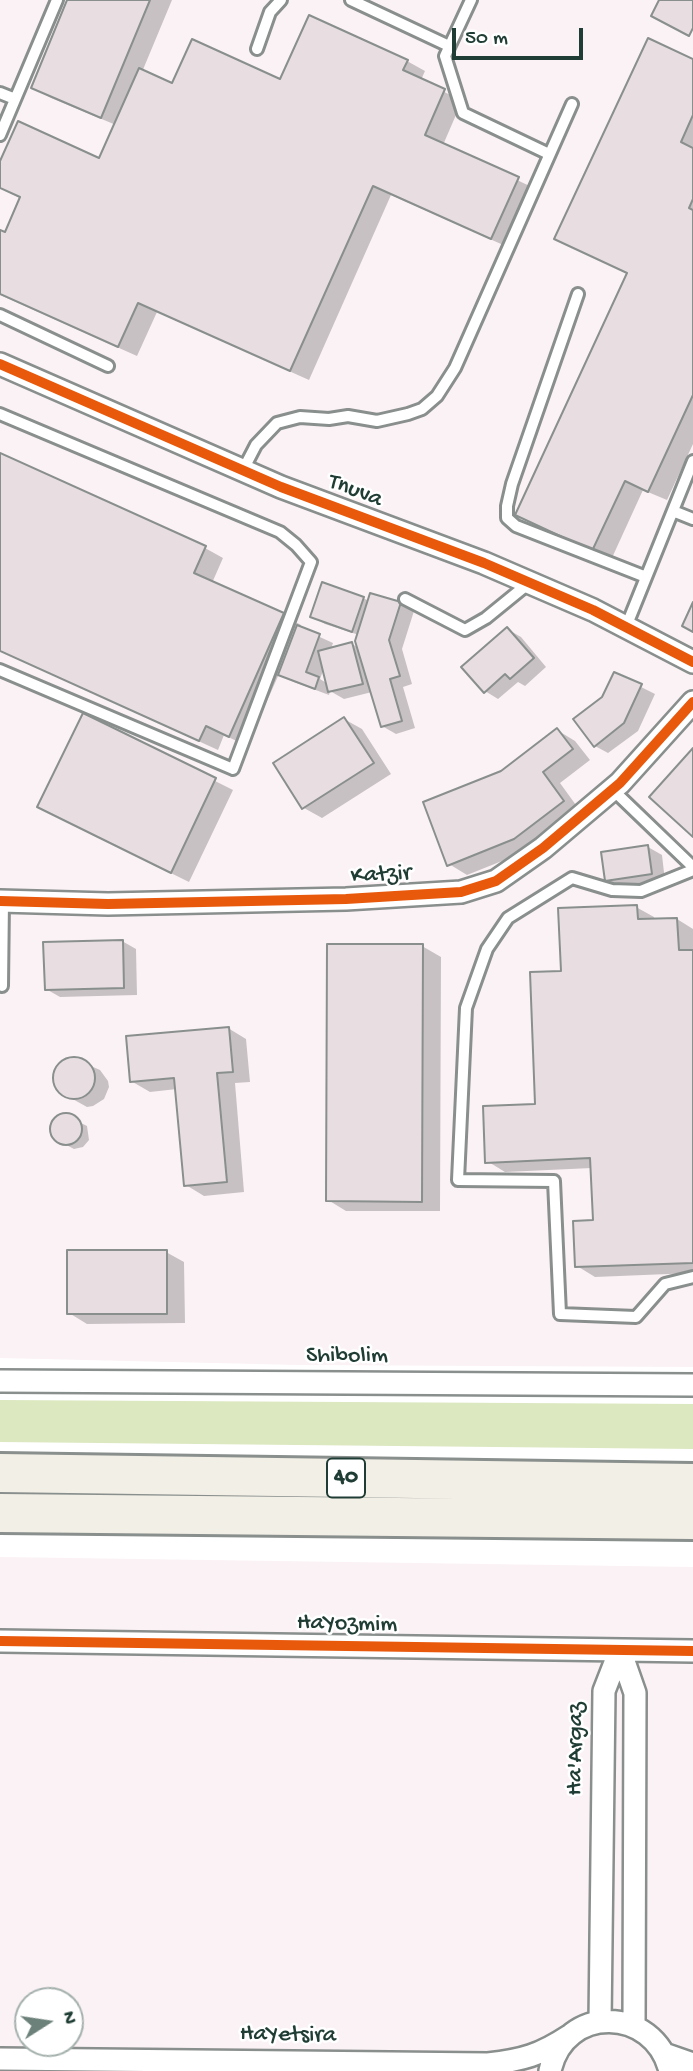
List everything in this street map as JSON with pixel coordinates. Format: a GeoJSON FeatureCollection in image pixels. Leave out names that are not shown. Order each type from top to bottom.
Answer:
{"type":"FeatureCollection","features":[{"type":"Feature","properties":{"kind":"highway","name":"40"},"geometry":{"type":"LineString","coordinates":[[0,1473],[693,1483]]}},
{"type":"Feature","properties":{"kind":"highway","name":"40"},"geometry":{"type":"LineString","coordinates":[[0,1513],[693,1520]]}},
{"type":"Feature","properties":{"kind":"street","name":"Tnuva"},"geometry":{"type":"LineString","coordinates":[[0,364],[243,470],[484,563],[626,627],[693,662]]}},
{"type":"Feature","properties":{"kind":"street","name":"Katzir"},"geometry":{"type":"LineString","coordinates":[[2,901],[121,903],[346,899],[461,892],[496,881],[543,848],[612,789],[693,702]]}},
{"type":"Feature","properties":{"kind":"street","name":"Shibolim"},"geometry":{"type":"LineString","coordinates":[[0,1381],[693,1385]]}},
{"type":"Feature","properties":{"kind":"street","name":"HaYozmim"},"geometry":{"type":"LineString","coordinates":[[0,1641],[693,1651]]}},
{"type":"Feature","properties":{"kind":"street","name":"Ha'Argaz"},"geometry":{"type":"LineString","coordinates":[[600,2022],[604,1691],[620,1650]]}},
{"type":"Feature","properties":{"kind":"street"},"geometry":{"type":"LineString","coordinates":[[620,1650],[635,1693],[634,2026]]}},
{"type":"Feature","properties":{"kind":"street"},"geometry":{"type":"LineString","coordinates":[[600,2022],[611,2021],[634,2026],[651,2038],[667,2063],[693,2064]]}},
{"type":"Feature","properties":{"kind":"street","name":"HaYetsira"},"geometry":{"type":"LineString","coordinates":[[0,2059],[488,2064],[516,2061],[544,2052],[583,2027],[600,2022]]}},
{"type":"Feature","properties":{"kind":"street"},"geometry":{"type":"LineString","coordinates":[[550,2071],[558,2050],[569,2036]]}},
{"type":"Feature","properties":{"kind":"lane"},"geometry":{"type":"LineString","coordinates":[[0,135],[57,0]]}},
{"type":"Feature","properties":{"kind":"lane"},"geometry":{"type":"LineString","coordinates":[[257,49],[270,12],[281,0]]}},
{"type":"Feature","properties":{"kind":"lane"},"geometry":{"type":"LineString","coordinates":[[351,0],[449,46]]}},
{"type":"Feature","properties":{"kind":"lane"},"geometry":{"type":"LineString","coordinates":[[471,0],[445,56],[463,113],[549,154]]}},
{"type":"Feature","properties":{"kind":"lane"},"geometry":{"type":"LineString","coordinates":[[0,93],[15,99]]}},
{"type":"Feature","properties":{"kind":"lane"},"geometry":{"type":"LineString","coordinates":[[243,470],[256,445],[277,423],[300,417],[329,419],[348,416],[377,421],[422,409],[437,396],[455,368],[572,104]]}},
{"type":"Feature","properties":{"kind":"lane"},"geometry":{"type":"LineString","coordinates":[[578,294],[512,484],[506,506],[507,518],[516,526],[646,576]]}},
{"type":"Feature","properties":{"kind":"lane"},"geometry":{"type":"LineString","coordinates":[[0,315],[108,366]]}},
{"type":"Feature","properties":{"kind":"lane"},"geometry":{"type":"LineString","coordinates":[[0,414],[280,532],[311,562],[233,769],[0,670]]}},
{"type":"Feature","properties":{"kind":"lane"},"geometry":{"type":"LineString","coordinates":[[626,627],[693,461]]}},
{"type":"Feature","properties":{"kind":"lane"},"geometry":{"type":"LineString","coordinates":[[673,511],[693,519]]}},
{"type":"Feature","properties":{"kind":"lane"},"geometry":{"type":"LineString","coordinates":[[405,599],[465,630],[486,618],[529,583]]}},
{"type":"Feature","properties":{"kind":"lane"},"geometry":{"type":"LineString","coordinates":[[612,789],[693,868],[641,891],[612,890],[572,878],[508,918],[487,949],[466,1008],[458,1180],[554,1181],[559,1314],[636,1317],[665,1284],[693,1277]]}},
{"type":"Feature","properties":{"kind":"lane"},"geometry":{"type":"LineString","coordinates":[[2,901],[2,986]]}},
{"type":"Feature","properties":{"kind":"shaded area"},"geometry":{"type":"Polygon","coordinates":[[[0,0],[693,0],[693,1367],[299,1365],[0,1358],[0,0]]]}},
{"type":"Feature","properties":{"kind":"shaded area"},"geometry":{"type":"Polygon","coordinates":[[[0,1557],[693,1567],[693,2071],[0,2071],[0,1557]]]}},
{"type":"Feature","properties":{"kind":"green space"},"geometry":{"type":"Polygon","coordinates":[[[0,1400],[693,1404],[693,1449],[0,1442],[0,1400]]]}},
{"type":"Feature","properties":{"kind":"building"},"geometry":{"type":"Polygon","coordinates":[[[67,0],[150,0],[101,118],[31,88],[67,0]]]}},
{"type":"Feature","properties":{"kind":"building"},"geometry":{"type":"Polygon","coordinates":[[[659,0],[693,0],[693,28],[689,36],[651,16],[659,0]]]}},
{"type":"Feature","properties":{"kind":"building"},"geometry":{"type":"Polygon","coordinates":[[[309,15],[408,60],[403,70],[445,89],[425,135],[519,177],[491,239],[373,186],[290,371],[138,303],[118,347],[0,294],[0,230],[5,232],[20,197],[0,188],[0,161],[18,121],[99,158],[139,68],[172,83],[192,39],[280,79],[309,15]]]}},
{"type":"Feature","properties":{"kind":"building"},"geometry":{"type":"Polygon","coordinates":[[[648,38],[693,59],[693,115],[681,142],[693,148],[693,199],[689,208],[693,210],[693,395],[648,492],[625,481],[592,551],[515,515],[627,273],[554,239],[648,38]]]}},
{"type":"Feature","properties":{"kind":"building"},"geometry":{"type":"Polygon","coordinates":[[[0,453],[206,546],[194,573],[284,613],[229,737],[206,726],[199,741],[0,651],[0,453]]]}},
{"type":"Feature","properties":{"kind":"building"},"geometry":{"type":"Polygon","coordinates":[[[322,582],[364,597],[352,632],[310,617],[322,582]]]}},
{"type":"Feature","properties":{"kind":"building"},"geometry":{"type":"Polygon","coordinates":[[[370,593],[401,602],[389,640],[400,676],[390,679],[402,721],[381,727],[355,641],[370,593]]]}},
{"type":"Feature","properties":{"kind":"building"},"geometry":{"type":"Polygon","coordinates":[[[693,602],[693,632],[682,626],[693,602]]]}},
{"type":"Feature","properties":{"kind":"building"},"geometry":{"type":"Polygon","coordinates":[[[297,625],[320,634],[306,672],[319,677],[315,689],[278,675],[297,625]]]}},
{"type":"Feature","properties":{"kind":"building"},"geometry":{"type":"Polygon","coordinates":[[[507,627],[534,658],[510,679],[505,674],[484,693],[461,667],[507,627]]]}},
{"type":"Feature","properties":{"kind":"building"},"geometry":{"type":"Polygon","coordinates":[[[352,642],[363,684],[328,692],[318,651],[352,642]]]}},
{"type":"Feature","properties":{"kind":"building"},"geometry":{"type":"Polygon","coordinates":[[[614,672],[642,684],[624,723],[594,747],[573,719],[602,697],[614,672]]]}},
{"type":"Feature","properties":{"kind":"building"},"geometry":{"type":"Polygon","coordinates":[[[83,713],[216,778],[171,873],[37,807],[83,713]]]}},
{"type":"Feature","properties":{"kind":"building"},"geometry":{"type":"Polygon","coordinates":[[[344,717],[374,763],[302,809],[273,763],[344,717]]]}},
{"type":"Feature","properties":{"kind":"building"},"geometry":{"type":"Polygon","coordinates":[[[557,728],[573,749],[543,772],[564,801],[514,839],[447,866],[423,802],[501,771],[557,728]]]}},
{"type":"Feature","properties":{"kind":"building"},"geometry":{"type":"Polygon","coordinates":[[[693,748],[693,837],[649,797],[693,748]]]}},
{"type":"Feature","properties":{"kind":"building"},"geometry":{"type":"Polygon","coordinates":[[[648,845],[652,874],[605,881],[601,852],[648,845]]]}},
{"type":"Feature","properties":{"kind":"building"},"geometry":{"type":"Polygon","coordinates":[[[637,905],[638,919],[677,918],[679,950],[693,950],[693,1263],[575,1267],[573,1221],[593,1220],[590,1158],[485,1163],[483,1106],[535,1104],[530,972],[561,971],[558,908],[637,905]]]}},
{"type":"Feature","properties":{"kind":"building"},"geometry":{"type":"Polygon","coordinates":[[[123,940],[124,988],[45,990],[43,942],[123,940]]]}},
{"type":"Feature","properties":{"kind":"building"},"geometry":{"type":"Polygon","coordinates":[[[327,944],[423,944],[422,1202],[326,1201],[327,944]]]}},
{"type":"Feature","properties":{"kind":"building"},"geometry":{"type":"Polygon","coordinates":[[[229,1027],[233,1072],[217,1073],[227,1182],[184,1186],[174,1078],[130,1082],[126,1036],[229,1027]]]}},
{"type":"Feature","properties":{"kind":"building"},"geometry":{"type":"Polygon","coordinates":[[[74,1057],[89,1063],[95,1078],[89,1093],[74,1099],[59,1093],[53,1078],[59,1063],[74,1057]]]}},
{"type":"Feature","properties":{"kind":"building"},"geometry":{"type":"Polygon","coordinates":[[[66,1113],[77,1118],[82,1129],[77,1140],[66,1145],[55,1140],[50,1129],[55,1118],[66,1113]]]}},
{"type":"Feature","properties":{"kind":"building"},"geometry":{"type":"Polygon","coordinates":[[[67,1250],[167,1250],[167,1314],[67,1314],[67,1250]]]}},
{"type":"Feature","properties":{"kind":"cycle path"},"geometry":{"type":"LineString","coordinates":[[0,364],[281,487],[484,563],[593,610],[693,662]]}},
{"type":"Feature","properties":{"kind":"cycle path"},"geometry":{"type":"LineString","coordinates":[[0,901],[108,904],[346,899],[461,892],[496,881],[543,848],[620,783],[693,702]]}},
{"type":"Feature","properties":{"kind":"cycle path"},"geometry":{"type":"LineString","coordinates":[[0,1641],[693,1651]]}}]}
